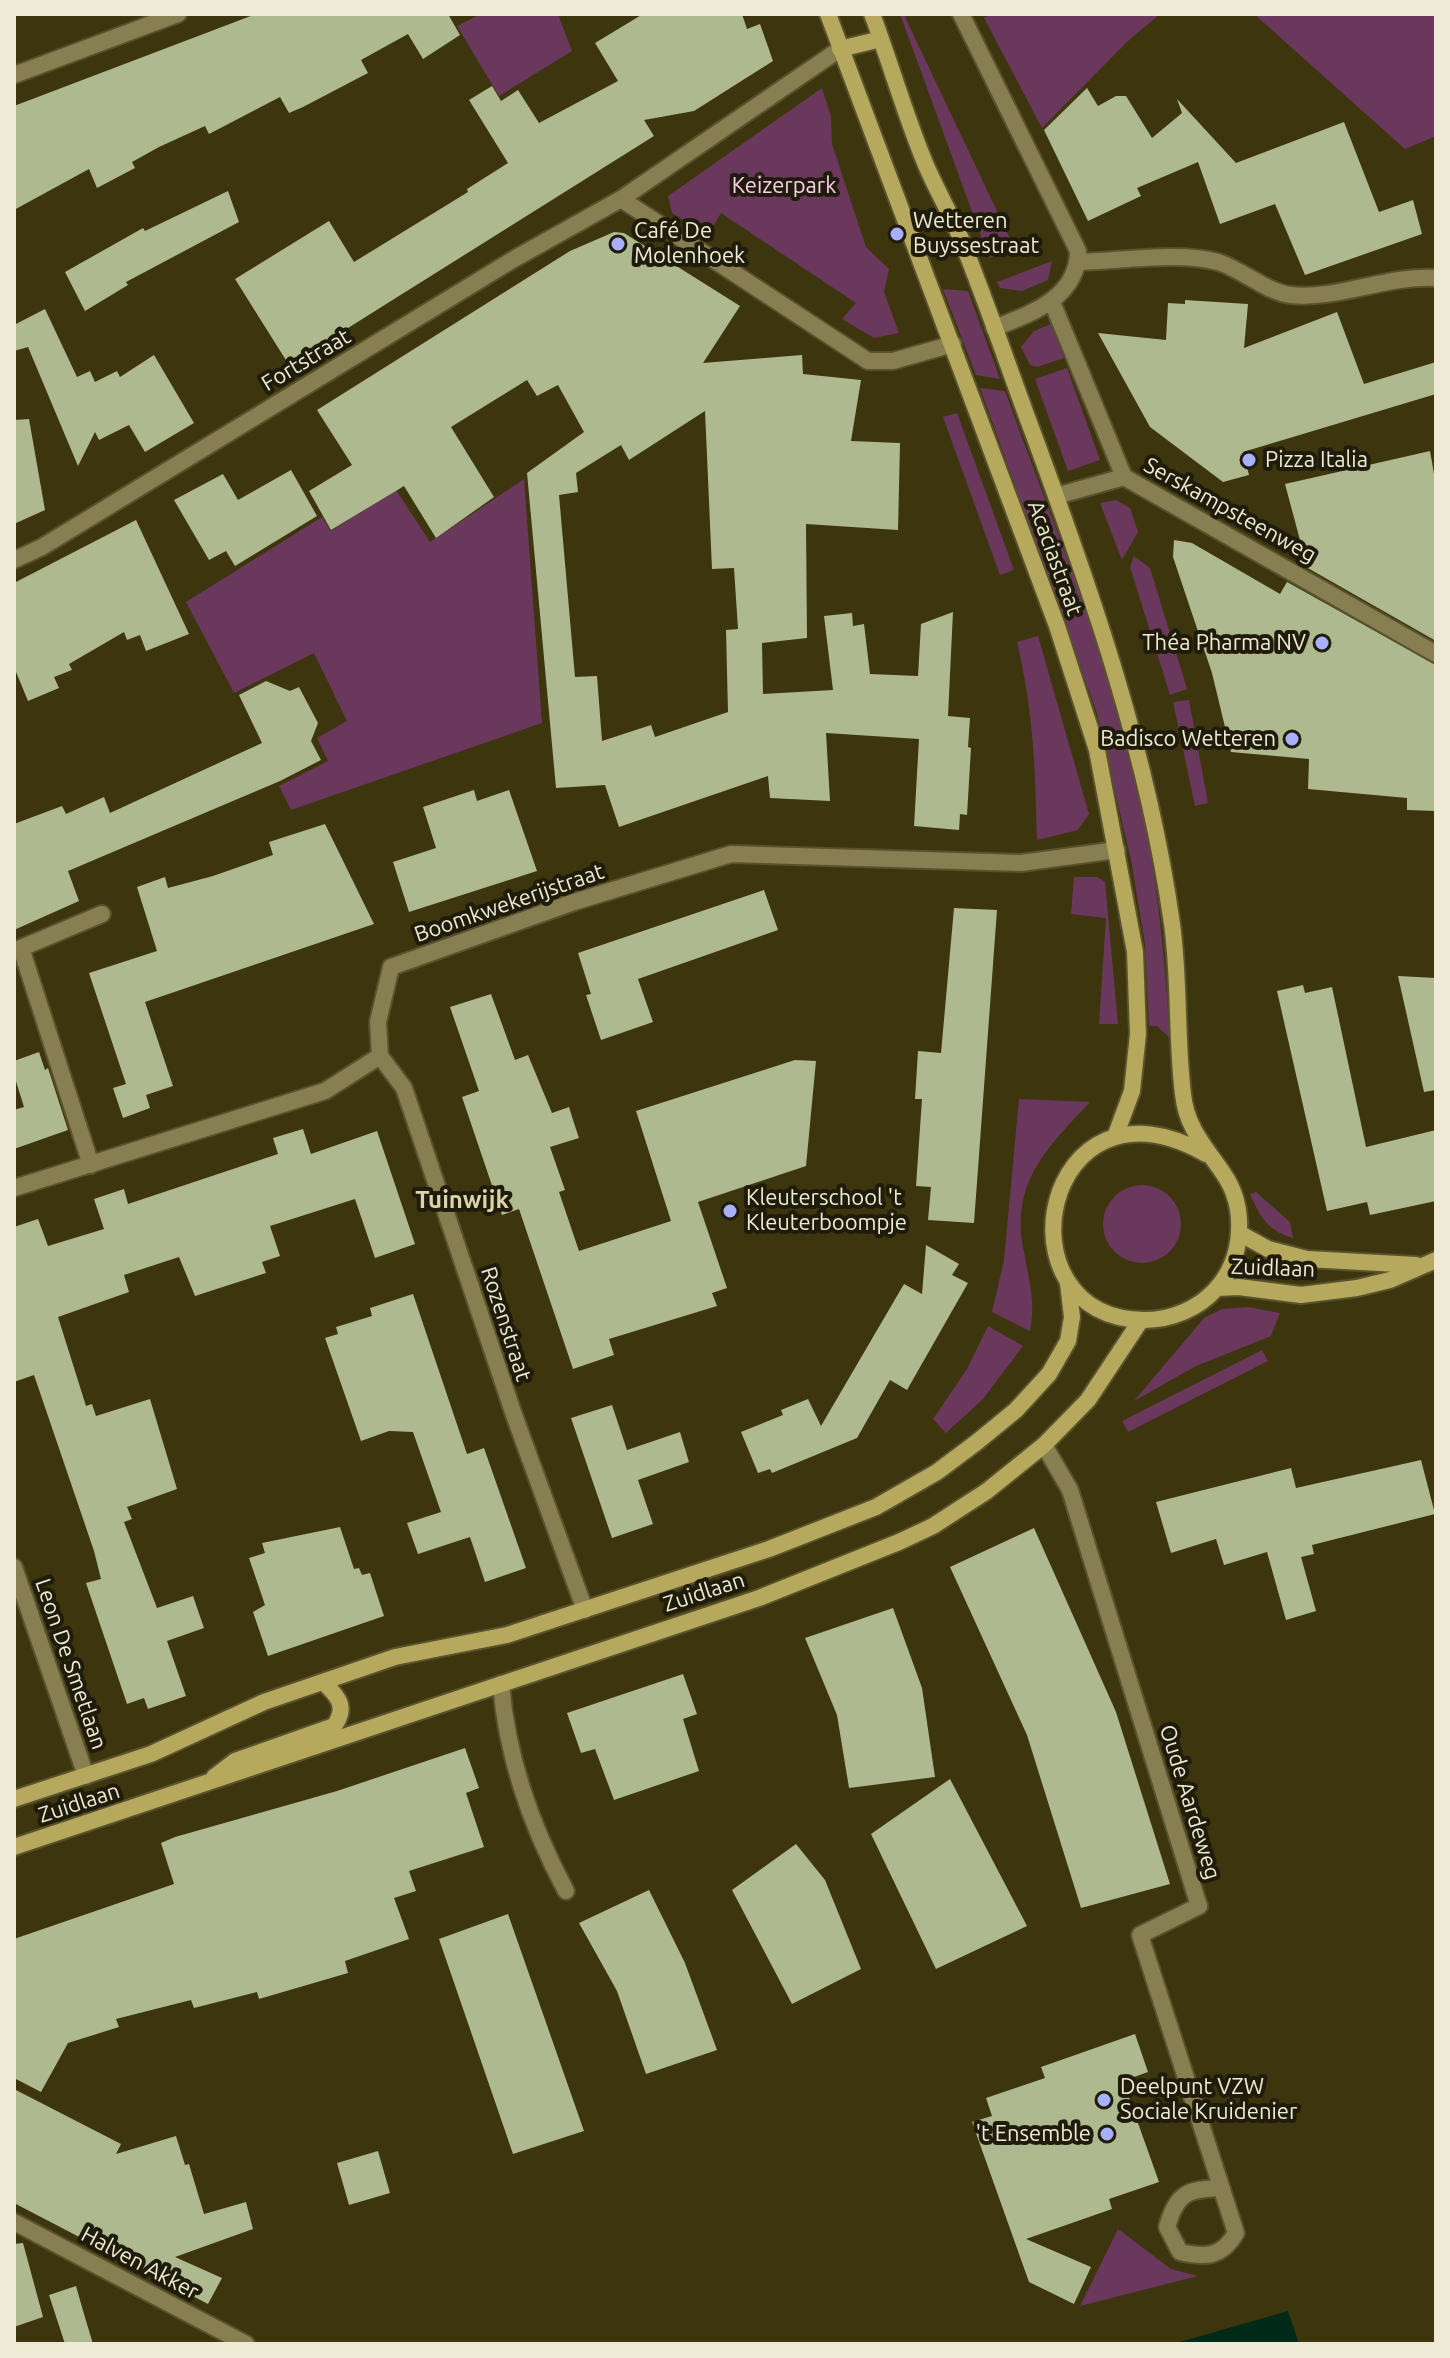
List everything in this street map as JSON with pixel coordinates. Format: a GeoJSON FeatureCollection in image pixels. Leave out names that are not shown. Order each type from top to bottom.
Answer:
{"type":"FeatureCollection","features":[{"type":"Feature","properties":{"kind":"main road","name":"Acaciastraat"},"geometry":{"type":"LineString","coordinates":[[828,14],[1057,626],[1097,750],[1135,952],[1138,1034],[1132,1091],[1115,1137]]}},
{"type":"Feature","properties":{"kind":"main road","name":"Acaciastraat"},"geometry":{"type":"LineString","coordinates":[[872,14],[923,159],[960,238],[994,328],[1102,628],[1152,805],[1178,967],[1183,1096],[1189,1120],[1206,1154],[1223,1172],[1234,1194],[1239,1233],[1231,1268],[1217,1288],[1185,1312],[1158,1320],[1141,1320],[1103,1311],[1080,1295],[1061,1269],[1052,1238],[1053,1206],[1066,1176],[1087,1153],[1115,1137],[1147,1132],[1178,1138],[1206,1154]]}},
{"type":"Feature","properties":{"kind":"main road"},"geometry":{"type":"LineString","coordinates":[[840,49],[881,39]]}},
{"type":"Feature","properties":{"kind":"main road","name":"Zuidlaan"},"geometry":{"type":"LineString","coordinates":[[1239,1233],[1268,1249],[1307,1259],[1417,1265]]}},
{"type":"Feature","properties":{"kind":"main road","name":"Zuidlaan"},"geometry":{"type":"LineString","coordinates":[[1217,1288],[1239,1287],[1301,1295],[1357,1288],[1390,1280],[1417,1265],[1436,1260]]}},
{"type":"Feature","properties":{"kind":"main road","name":"Zuidlaan"},"geometry":{"type":"LineString","coordinates":[[14,1799],[151,1754],[264,1702],[395,1657],[507,1635],[825,1529],[876,1507],[937,1472],[1016,1410],[1049,1374],[1068,1341],[1072,1317],[1067,1277]]}},
{"type":"Feature","properties":{"kind":"main road","name":"Zuidlaan"},"geometry":{"type":"LineString","coordinates":[[14,1847],[759,1598],[899,1542],[933,1526],[976,1498],[1044,1445],[1088,1400],[1141,1320]]}},
{"type":"Feature","properties":{"kind":"main road","name":"Zuidlaan"},"geometry":{"type":"LineString","coordinates":[[203,1785],[235,1761],[334,1726],[342,1715],[342,1706],[323,1682]]}},
{"type":"Feature","properties":{"kind":"street"},"geometry":{"type":"LineString","coordinates":[[14,75],[178,14]]}},
{"type":"Feature","properties":{"kind":"street"},"geometry":{"type":"LineString","coordinates":[[961,14],[1078,251],[1072,281],[1052,302],[994,328]]}},
{"type":"Feature","properties":{"kind":"street","name":"Fortstraat"},"geometry":{"type":"LineString","coordinates":[[14,560],[42,547],[514,259],[621,199],[840,49]]}},
{"type":"Feature","properties":{"kind":"street"},"geometry":{"type":"LineString","coordinates":[[621,199],[868,361],[893,361],[953,344]]}},
{"type":"Feature","properties":{"kind":"street"},"geometry":{"type":"LineString","coordinates":[[1078,262],[1204,260],[1235,268],[1285,294],[1302,295],[1409,276],[1436,278]]}},
{"type":"Feature","properties":{"kind":"street","name":"Serskampsteenweg"},"geometry":{"type":"LineString","coordinates":[[1052,302],[1124,477],[1436,654]]}},
{"type":"Feature","properties":{"kind":"street"},"geometry":{"type":"LineString","coordinates":[[1056,496],[1124,477]]}},
{"type":"Feature","properties":{"kind":"street","name":"Boomkwekerijstraat"},"geometry":{"type":"LineString","coordinates":[[380,1056],[378,1022],[391,967],[574,902],[731,854],[1021,863],[1117,850]]}},
{"type":"Feature","properties":{"kind":"street"},"geometry":{"type":"LineString","coordinates":[[91,1165],[21,948],[102,914]]}},
{"type":"Feature","properties":{"kind":"street"},"geometry":{"type":"LineString","coordinates":[[14,1188],[325,1091],[380,1056]]}},
{"type":"Feature","properties":{"kind":"street","name":"Rozenstraat"},"geometry":{"type":"LineString","coordinates":[[380,1056],[404,1088],[514,1415],[585,1610]]}},
{"type":"Feature","properties":{"kind":"street","name":"Oude Aardeweg"},"geometry":{"type":"LineString","coordinates":[[1044,1445],[1070,1490],[1199,1906],[1140,1935],[1236,2233],[1227,2248],[1204,2258],[1180,2252],[1167,2227],[1174,2205],[1192,2189],[1221,2188]]}},
{"type":"Feature","properties":{"kind":"street","name":"Leon De Smetlaan"},"geometry":{"type":"LineString","coordinates":[[14,1567],[86,1776]]}},
{"type":"Feature","properties":{"kind":"street"},"geometry":{"type":"LineString","coordinates":[[501,1684],[504,1723],[533,1824],[566,1891]]}},
{"type":"Feature","properties":{"kind":"street","name":"Halven Akker"},"geometry":{"type":"LineString","coordinates":[[14,2222],[246,2344]]}},
{"type":"Feature","properties":{"kind":"green space"},"geometry":{"type":"Polygon","coordinates":[[[481,14],[558,14],[572,51],[499,96],[457,26],[481,14]]]}},
{"type":"Feature","properties":{"kind":"green space"},"geometry":{"type":"Polygon","coordinates":[[[900,14],[910,14],[905,17],[1015,249],[989,258],[900,14]]]}},
{"type":"Feature","properties":{"kind":"green space"},"geometry":{"type":"Polygon","coordinates":[[[990,14],[1160,14],[1128,41],[1042,128],[984,18],[990,14]]]}},
{"type":"Feature","properties":{"kind":"green space"},"geometry":{"type":"Polygon","coordinates":[[[1254,14],[1436,14],[1436,136],[1405,149],[1254,14]]]}},
{"type":"Feature","properties":{"kind":"green space","name":"Keizerpark"},"geometry":{"type":"Polygon","coordinates":[[[822,88],[831,117],[832,144],[866,247],[889,269],[884,292],[899,333],[874,338],[842,319],[856,303],[721,213],[708,235],[672,213],[668,196],[822,88]]]}},
{"type":"Feature","properties":{"kind":"green space"},"geometry":{"type":"Polygon","coordinates":[[[1052,261],[1048,280],[1022,291],[1000,288],[997,282],[1052,261]]]}},
{"type":"Feature","properties":{"kind":"green space"},"geometry":{"type":"Polygon","coordinates":[[[943,289],[968,291],[1000,379],[976,375],[943,289]]]}},
{"type":"Feature","properties":{"kind":"green space"},"geometry":{"type":"Polygon","coordinates":[[[1051,324],[1064,358],[1037,367],[1030,365],[1021,347],[1034,331],[1051,324]]]}},
{"type":"Feature","properties":{"kind":"green space"},"geometry":{"type":"Polygon","coordinates":[[[1067,368],[1100,460],[1068,471],[1035,379],[1067,368]]]}},
{"type":"Feature","properties":{"kind":"green space"},"geometry":{"type":"Polygon","coordinates":[[[980,388],[1005,391],[1078,587],[1118,707],[1147,829],[1170,1038],[1157,1026],[1149,1026],[1145,944],[1131,860],[1097,713],[980,388]]]}},
{"type":"Feature","properties":{"kind":"green space"},"geometry":{"type":"Polygon","coordinates":[[[957,413],[1014,570],[1000,575],[943,417],[957,413]]]}},
{"type":"Feature","properties":{"kind":"green space"},"geometry":{"type":"Polygon","coordinates":[[[524,479],[542,723],[291,810],[279,786],[328,761],[317,738],[347,721],[314,653],[234,693],[186,602],[322,517],[331,531],[396,490],[430,542],[524,479]]]}},
{"type":"Feature","properties":{"kind":"green space"},"geometry":{"type":"Polygon","coordinates":[[[1116,500],[1130,508],[1138,532],[1122,560],[1100,503],[1116,500]]]}},
{"type":"Feature","properties":{"kind":"green space"},"geometry":{"type":"Polygon","coordinates":[[[1134,556],[1150,568],[1187,689],[1170,695],[1130,567],[1134,556]]]}},
{"type":"Feature","properties":{"kind":"green space"},"geometry":{"type":"Polygon","coordinates":[[[1038,636],[1089,814],[1078,830],[1037,840],[1030,717],[1017,642],[1038,636]]]}},
{"type":"Feature","properties":{"kind":"green space"},"geometry":{"type":"Polygon","coordinates":[[[1189,700],[1208,803],[1195,806],[1173,702],[1189,700]]]}},
{"type":"Feature","properties":{"kind":"green space"},"geometry":{"type":"Polygon","coordinates":[[[1074,877],[1097,877],[1105,882],[1118,1024],[1099,1024],[1106,918],[1071,914],[1074,877]]]}},
{"type":"Feature","properties":{"kind":"green space"},"geometry":{"type":"Polygon","coordinates":[[[1019,1099],[1090,1102],[1046,1152],[1027,1187],[1022,1206],[1021,1228],[1032,1301],[1030,1331],[992,1312],[1004,1260],[1019,1099]]]}},
{"type":"Feature","properties":{"kind":"green space"},"geometry":{"type":"Polygon","coordinates":[[[1142,1185],[1157,1188],[1170,1196],[1178,1209],[1181,1224],[1178,1239],[1170,1252],[1157,1260],[1142,1263],[1127,1260],[1114,1252],[1106,1239],[1103,1224],[1106,1209],[1114,1196],[1127,1188],[1142,1185]]]}},
{"type":"Feature","properties":{"kind":"green space"},"geometry":{"type":"Polygon","coordinates":[[[1256,1192],[1290,1222],[1293,1238],[1266,1222],[1250,1194],[1256,1192]]]}},
{"type":"Feature","properties":{"kind":"green space"},"geometry":{"type":"Polygon","coordinates":[[[1248,1307],[1280,1313],[1271,1336],[1196,1366],[1134,1401],[1204,1318],[1222,1309],[1248,1307]]]}},
{"type":"Feature","properties":{"kind":"green space"},"geometry":{"type":"Polygon","coordinates":[[[988,1326],[1023,1346],[983,1399],[946,1433],[933,1419],[967,1369],[988,1326]]]}},
{"type":"Feature","properties":{"kind":"green space"},"geometry":{"type":"Polygon","coordinates":[[[1262,1350],[1268,1361],[1128,1432],[1122,1421],[1262,1350]]]}},
{"type":"Feature","properties":{"kind":"green space"},"geometry":{"type":"Polygon","coordinates":[[[1118,2229],[1171,2269],[1198,2276],[1080,2306],[1118,2229]]]}},
{"type":"Feature","properties":{"kind":"shaded area"},"geometry":{"type":"Polygon","coordinates":[[[1288,2311],[1299,2344],[1173,2344],[1288,2311]]]}},
{"type":"Feature","properties":{"kind":"building"},"geometry":{"type":"Polygon","coordinates":[[[256,14],[448,14],[460,35],[423,59],[408,34],[361,60],[368,73],[303,107],[289,113],[280,97],[209,134],[205,126],[159,147],[132,162],[135,168],[97,188],[89,169],[14,210],[14,106],[256,14]]]}},
{"type":"Feature","properties":{"kind":"building"},"geometry":{"type":"Polygon","coordinates":[[[643,14],[742,14],[747,29],[760,24],[773,61],[694,111],[644,120],[654,136],[289,365],[235,279],[329,221],[354,262],[468,192],[467,189],[508,163],[469,100],[492,86],[501,101],[518,90],[539,123],[618,81],[595,43],[643,14]]]}},
{"type":"Feature","properties":{"kind":"building"},"geometry":{"type":"Polygon","coordinates":[[[1087,88],[1098,106],[1116,96],[1126,96],[1152,138],[1182,113],[1177,99],[1236,163],[1344,122],[1379,212],[1413,200],[1422,234],[1305,275],[1275,204],[1220,224],[1198,162],[1137,188],[1141,196],[1088,221],[1044,130],[1087,88]]]}},
{"type":"Feature","properties":{"kind":"building"},"geometry":{"type":"Polygon","coordinates":[[[228,191],[239,222],[126,282],[128,285],[85,311],[65,272],[143,228],[145,231],[228,191]]]}},
{"type":"Feature","properties":{"kind":"building"},"geometry":{"type":"Polygon","coordinates":[[[614,232],[624,233],[740,306],[703,363],[802,355],[803,374],[861,380],[851,441],[900,443],[898,530],[806,524],[807,638],[762,643],[763,694],[833,690],[824,616],[852,613],[853,626],[864,624],[870,674],[918,676],[921,624],[953,612],[948,716],[970,718],[968,747],[971,748],[967,815],[960,814],[959,830],[914,826],[919,739],[826,733],[830,801],[770,798],[768,776],[619,827],[605,785],[556,788],[527,473],[584,432],[558,385],[537,396],[527,380],[451,427],[494,497],[436,538],[404,486],[331,530],[309,491],[352,465],[317,410],[570,251],[614,232]],[[705,411],[629,460],[621,445],[576,473],[578,492],[559,495],[575,677],[597,676],[602,741],[651,725],[655,737],[728,712],[726,630],[738,629],[734,568],[712,569],[705,411]]]}},
{"type":"Feature","properties":{"kind":"building"},"geometry":{"type":"Polygon","coordinates":[[[1185,300],[1248,304],[1244,348],[1337,312],[1364,384],[1436,362],[1436,394],[1243,452],[1249,475],[1223,482],[1150,427],[1098,333],[1166,340],[1168,303],[1185,304],[1185,300]]]}},
{"type":"Feature","properties":{"kind":"building"},"geometry":{"type":"Polygon","coordinates":[[[45,309],[77,377],[90,371],[95,382],[117,371],[120,377],[154,355],[194,423],[145,452],[129,425],[99,440],[95,432],[78,466],[28,347],[14,351],[14,325],[45,309]]]}},
{"type":"Feature","properties":{"kind":"building"},"geometry":{"type":"Polygon","coordinates":[[[29,419],[45,510],[14,524],[14,420],[29,419]]]}},
{"type":"Feature","properties":{"kind":"building"},"geometry":{"type":"Polygon","coordinates":[[[1430,451],[1436,485],[1436,641],[1299,563],[1304,555],[1285,484],[1430,451]]]}},
{"type":"Feature","properties":{"kind":"building"},"geometry":{"type":"Polygon","coordinates":[[[291,470],[317,516],[235,566],[226,551],[209,560],[174,500],[223,474],[238,500],[291,470]]]}},
{"type":"Feature","properties":{"kind":"building"},"geometry":{"type":"Polygon","coordinates":[[[136,520],[189,634],[146,651],[140,635],[127,640],[124,632],[69,664],[72,670],[54,677],[59,688],[28,701],[14,667],[14,583],[136,520]]]}},
{"type":"Feature","properties":{"kind":"building"},"geometry":{"type":"Polygon","coordinates":[[[1174,540],[1192,543],[1280,594],[1287,582],[1436,665],[1436,811],[1407,810],[1407,798],[1308,789],[1309,759],[1231,752],[1212,673],[1173,557],[1174,540]]]}},
{"type":"Feature","properties":{"kind":"building"},"geometry":{"type":"Polygon","coordinates":[[[266,681],[290,691],[299,687],[318,723],[311,741],[321,760],[280,781],[68,871],[79,901],[14,930],[14,824],[62,806],[66,814],[104,797],[110,813],[262,743],[239,695],[266,681]]]}},
{"type":"Feature","properties":{"kind":"building"},"geometry":{"type":"Polygon","coordinates":[[[474,790],[477,801],[509,790],[537,871],[409,912],[393,862],[436,848],[423,807],[474,790]]]}},
{"type":"Feature","properties":{"kind":"building"},"geometry":{"type":"Polygon","coordinates":[[[325,824],[374,924],[145,1002],[173,1086],[146,1095],[150,1108],[123,1118],[113,1088],[126,1084],[89,973],[157,951],[137,887],[165,877],[168,888],[213,876],[273,855],[269,842],[325,824]]]}},
{"type":"Feature","properties":{"kind":"building"},"geometry":{"type":"Polygon","coordinates":[[[764,890],[778,930],[638,979],[653,1022],[601,1040],[586,995],[591,994],[578,953],[764,890]]]}},
{"type":"Feature","properties":{"kind":"building"},"geometry":{"type":"Polygon","coordinates":[[[954,908],[997,910],[974,1223],[928,1220],[931,1187],[916,1186],[922,1099],[915,1099],[918,1051],[941,1053],[954,908]]]}},
{"type":"Feature","properties":{"kind":"building"},"geometry":{"type":"Polygon","coordinates":[[[1398,976],[1436,978],[1436,1090],[1424,1092],[1398,976]]]}},
{"type":"Feature","properties":{"kind":"building"},"geometry":{"type":"Polygon","coordinates":[[[1303,985],[1305,993],[1332,987],[1366,1147],[1436,1130],[1436,1201],[1370,1215],[1367,1202],[1327,1211],[1277,991],[1303,985]]]}},
{"type":"Feature","properties":{"kind":"building"},"geometry":{"type":"Polygon","coordinates":[[[491,994],[515,1060],[528,1055],[552,1113],[569,1107],[579,1138],[550,1147],[565,1190],[559,1192],[579,1251],[671,1221],[636,1111],[795,1060],[816,1061],[806,1166],[698,1202],[727,1288],[712,1293],[717,1306],[609,1339],[614,1355],[573,1369],[519,1209],[502,1215],[462,1097],[479,1091],[450,1007],[491,994]]]}},
{"type":"Feature","properties":{"kind":"building"},"geometry":{"type":"Polygon","coordinates":[[[39,1052],[45,1070],[48,1068],[68,1130],[14,1149],[14,1110],[24,1107],[14,1075],[14,1061],[39,1052]]]}},
{"type":"Feature","properties":{"kind":"building"},"geometry":{"type":"Polygon","coordinates":[[[303,1129],[311,1154],[377,1131],[415,1244],[375,1258],[355,1199],[270,1226],[280,1256],[262,1262],[266,1273],[195,1296],[179,1257],[124,1275],[129,1292],[58,1317],[86,1406],[92,1404],[96,1416],[150,1399],[177,1489],[127,1507],[132,1519],[124,1522],[157,1608],[193,1596],[204,1628],[167,1641],[186,1696],[148,1709],[144,1698],[127,1704],[86,1583],[101,1579],[94,1551],[34,1375],[14,1382],[14,1227],[38,1219],[48,1246],[104,1229],[94,1199],[124,1189],[128,1204],[278,1154],[273,1138],[303,1129]]]}},
{"type":"Feature","properties":{"kind":"building"},"geometry":{"type":"Polygon","coordinates":[[[926,1245],[959,1264],[952,1275],[968,1283],[907,1390],[890,1380],[857,1438],[772,1473],[770,1469],[758,1473],[741,1432],[783,1415],[781,1410],[808,1399],[821,1426],[904,1284],[922,1294],[926,1245]]]}},
{"type":"Feature","properties":{"kind":"building"},"geometry":{"type":"Polygon","coordinates":[[[413,1294],[467,1454],[484,1448],[526,1568],[485,1582],[470,1537],[418,1554],[407,1523],[441,1512],[413,1432],[389,1431],[361,1441],[325,1338],[338,1334],[336,1327],[372,1316],[370,1308],[413,1294]]]}},
{"type":"Feature","properties":{"kind":"building"},"geometry":{"type":"Polygon","coordinates":[[[612,1405],[627,1450],[680,1432],[689,1462],[638,1480],[653,1524],[612,1538],[571,1418],[612,1405]]]}},
{"type":"Feature","properties":{"kind":"building"},"geometry":{"type":"Polygon","coordinates":[[[1421,1460],[1435,1514],[1312,1545],[1314,1554],[1301,1557],[1316,1611],[1286,1620],[1267,1552],[1224,1565],[1216,1539],[1171,1553],[1156,1502],[1291,1468],[1296,1488],[1421,1460]]]}},
{"type":"Feature","properties":{"kind":"building"},"geometry":{"type":"Polygon","coordinates":[[[340,1527],[354,1569],[359,1568],[362,1575],[370,1573],[384,1616],[268,1656],[253,1612],[265,1605],[249,1558],[265,1553],[262,1543],[340,1527]]]}},
{"type":"Feature","properties":{"kind":"building"},"geometry":{"type":"Polygon","coordinates":[[[1034,1528],[1116,1712],[1170,1884],[1081,1908],[1027,1735],[950,1567],[1034,1528]]]}},
{"type":"Feature","properties":{"kind":"building"},"geometry":{"type":"Polygon","coordinates":[[[893,1608],[922,1688],[935,1777],[849,1788],[837,1715],[805,1638],[893,1608]]]}},
{"type":"Feature","properties":{"kind":"building"},"geometry":{"type":"Polygon","coordinates":[[[683,1674],[697,1714],[683,1719],[699,1771],[614,1800],[595,1749],[581,1753],[567,1713],[683,1674]]]}},
{"type":"Feature","properties":{"kind":"building"},"geometry":{"type":"Polygon","coordinates":[[[465,1748],[479,1788],[466,1793],[484,1847],[409,1871],[416,1891],[394,1898],[409,1939],[345,1961],[348,1973],[259,1999],[257,1992],[194,2008],[191,2000],[116,2019],[119,2027],[68,2043],[41,2092],[14,2078],[14,1939],[174,1884],[161,1843],[175,1837],[337,1791],[465,1748]]]}},
{"type":"Feature","properties":{"kind":"building"},"geometry":{"type":"Polygon","coordinates":[[[950,1779],[1027,1926],[936,1969],[871,1834],[950,1779]]]}},
{"type":"Feature","properties":{"kind":"building"},"geometry":{"type":"Polygon","coordinates":[[[796,1844],[825,1880],[861,1969],[792,2004],[732,1890],[796,1844]]]}},
{"type":"Feature","properties":{"kind":"building"},"geometry":{"type":"Polygon","coordinates":[[[649,1890],[685,1963],[717,2050],[646,2074],[617,1991],[579,1923],[649,1890]]]}},
{"type":"Feature","properties":{"kind":"building"},"geometry":{"type":"Polygon","coordinates":[[[508,1914],[584,2131],[513,2154],[439,1939],[508,1914]]]}},
{"type":"Feature","properties":{"kind":"building"},"geometry":{"type":"Polygon","coordinates":[[[1135,2034],[1148,2072],[1123,2081],[1159,2182],[1109,2199],[1112,2209],[1026,2239],[1091,2267],[1074,2304],[1029,2282],[972,2122],[992,2116],[986,2098],[1045,2078],[1041,2067],[1135,2034]]]}},
{"type":"Feature","properties":{"kind":"building"},"geometry":{"type":"Polygon","coordinates":[[[14,2089],[121,2144],[116,2154],[176,2136],[185,2165],[189,2164],[204,2214],[246,2202],[253,2229],[175,2257],[222,2278],[208,2304],[14,2203],[14,2089]]]}},
{"type":"Feature","properties":{"kind":"building"},"geometry":{"type":"Polygon","coordinates":[[[378,2151],[390,2193],[349,2205],[337,2163],[378,2151]]]}},
{"type":"Feature","properties":{"kind":"building"},"geometry":{"type":"Polygon","coordinates":[[[23,2243],[43,2317],[14,2327],[14,2244],[23,2243]]]}},
{"type":"Feature","properties":{"kind":"building"},"geometry":{"type":"Polygon","coordinates":[[[76,2286],[93,2344],[65,2344],[49,2295],[76,2286]]]}},
{"type":"Feature","properties":{"kind":"place","name":"Wetteren Buyssestraat"},"geometry":{"type":"Point","coordinates":[897,234]}},
{"type":"Feature","properties":{"kind":"place","name":"Café De Molenhoek"},"geometry":{"type":"Point","coordinates":[618,244]}},
{"type":"Feature","properties":{"kind":"place","name":"Pizza Italia"},"geometry":{"type":"Point","coordinates":[1249,460]}},
{"type":"Feature","properties":{"kind":"place","name":"Théa Pharma NV"},"geometry":{"type":"Point","coordinates":[1322,643]}},
{"type":"Feature","properties":{"kind":"place","name":"Badisco Wetteren"},"geometry":{"type":"Point","coordinates":[1292,739]}},
{"type":"Feature","properties":{"kind":"place","name":"Kleuterschool 't Kleuterboompje"},"geometry":{"type":"Point","coordinates":[730,1211]}},
{"type":"Feature","properties":{"kind":"place","name":"Deelpunt VZW Sociale Kruidenier"},"geometry":{"type":"Point","coordinates":[1104,2100]}},
{"type":"Feature","properties":{"kind":"place","name":"'t Ensemble"},"geometry":{"type":"Point","coordinates":[1107,2134]}},
{"type":"Feature","properties":{"kind":"district","name":"Tuinwijk"},"geometry":{"type":"Point","coordinates":[462,1200]}}]}
